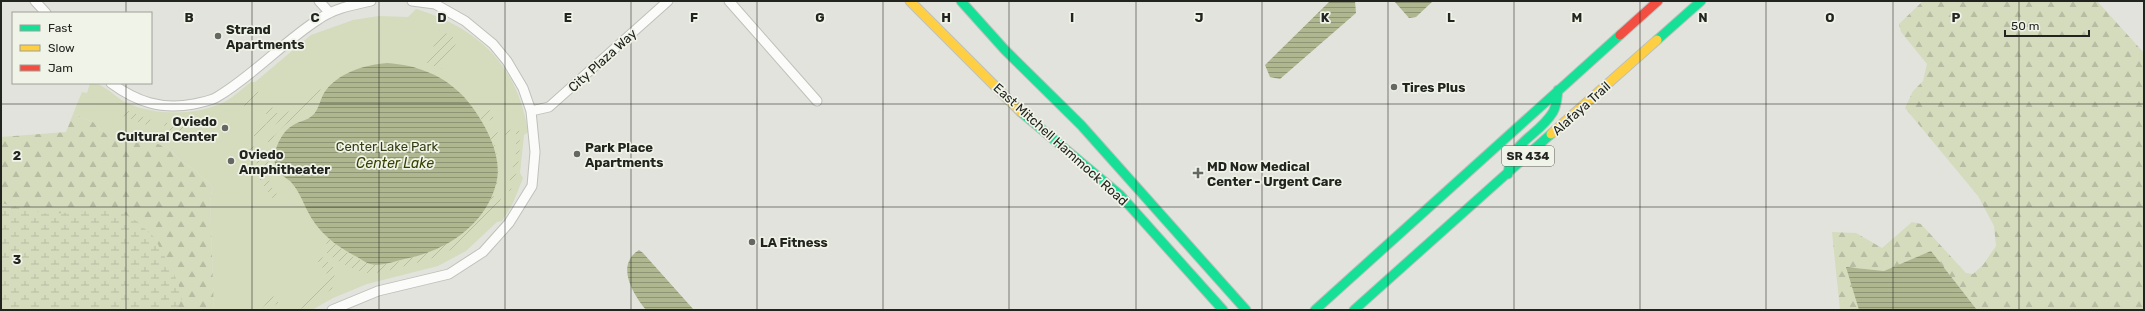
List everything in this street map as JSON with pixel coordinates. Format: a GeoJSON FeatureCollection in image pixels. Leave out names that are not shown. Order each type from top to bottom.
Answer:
{"type":"FeatureCollection","features":[{"type":"Feature","properties":{"kind":"main road","name":"East Mitchell Hammock Road"},"geometry":{"type":"LineString","coordinates":[[910,1],[1020,111],[1120,195],[1224,310]]}},
{"type":"Feature","properties":{"kind":"main road","name":"East Mitchell Hammock Road"},"geometry":{"type":"LineString","coordinates":[[961,1],[1005,50],[1081,125],[1246,310]]}},
{"type":"Feature","properties":{"kind":"main road","name":"SR 434"},"geometry":{"type":"LineString","coordinates":[[1315,310],[1658,1]]}},
{"type":"Feature","properties":{"kind":"main road","name":"Alafaya Trail"},"geometry":{"type":"LineString","coordinates":[[1354,310],[1700,1]]}},
{"type":"Feature","properties":{"kind":"main road"},"geometry":{"type":"LineString","coordinates":[[1508,174],[1508,164],[1514,150],[1553,113],[1558,90]]}},
{"type":"Feature","properties":{"kind":"street"},"geometry":{"type":"LineString","coordinates":[[35,1],[45,12]]}},
{"type":"Feature","properties":{"kind":"street"},"geometry":{"type":"LineString","coordinates":[[319,1],[330,13]]}},
{"type":"Feature","properties":{"kind":"street"},"geometry":{"type":"LineString","coordinates":[[112,84],[128,96],[143,102],[176,107],[216,98],[250,74],[296,34],[330,13],[346,6],[371,1]]}},
{"type":"Feature","properties":{"kind":"street"},"geometry":{"type":"LineString","coordinates":[[332,310],[378,291],[450,274],[483,252],[509,223],[532,186],[535,152],[531,111],[523,88],[507,61],[493,44],[465,21],[435,2],[412,1]]}},
{"type":"Feature","properties":{"kind":"street","name":"City Plaza Way"},"geometry":{"type":"LineString","coordinates":[[531,111],[549,107],[668,1]]}},
{"type":"Feature","properties":{"kind":"street"},"geometry":{"type":"LineString","coordinates":[[729,1],[818,101]]}},
{"type":"Feature","properties":{"kind":"green space"},"geometry":{"type":"Polygon","coordinates":[[[1923,1],[2097,1],[2144,53],[2144,310],[1977,310],[1931,252],[1884,271],[1847,267],[1859,310],[1840,310],[1832,232],[1856,233],[1882,248],[1912,222],[1921,224],[1966,273],[1973,274],[1983,265],[1996,246],[1994,226],[1978,196],[1905,108],[1913,91],[1923,81],[1927,64],[1901,32],[1899,24],[1923,1]]]}},
{"type":"Feature","properties":{"kind":"green space","name":"Center Lake Park"},"geometry":{"type":"Polygon","coordinates":[[[416,9],[459,27],[492,53],[505,69],[515,88],[523,109],[528,132],[524,135],[520,173],[523,178],[513,203],[502,221],[497,222],[466,251],[438,266],[367,284],[333,298],[312,310],[214,310],[210,200],[213,187],[197,172],[181,161],[168,148],[143,138],[111,139],[93,122],[73,114],[82,92],[87,93],[90,84],[95,84],[100,85],[127,103],[138,107],[164,112],[190,112],[215,106],[226,101],[251,82],[255,82],[311,35],[353,20],[379,16],[408,17],[416,9]]]}},
{"type":"Feature","properties":{"kind":"green space"},"geometry":{"type":"Polygon","coordinates":[[[440,30],[458,40],[441,69],[427,63],[440,30]]]}},
{"type":"Feature","properties":{"kind":"green space"},"geometry":{"type":"Polygon","coordinates":[[[317,86],[321,90],[310,105],[281,128],[270,143],[264,140],[283,115],[305,101],[317,86]]]}},
{"type":"Feature","properties":{"kind":"green space"},"geometry":{"type":"Polygon","coordinates":[[[256,89],[262,96],[247,109],[241,101],[256,89]]]}},
{"type":"Feature","properties":{"kind":"green space"},"geometry":{"type":"Polygon","coordinates":[[[272,107],[279,115],[260,139],[252,135],[267,123],[266,112],[272,107]]]}},
{"type":"Feature","properties":{"kind":"green space"},"geometry":{"type":"Polygon","coordinates":[[[123,109],[154,121],[147,125],[120,115],[123,109]]]}},
{"type":"Feature","properties":{"kind":"green space"},"geometry":{"type":"Polygon","coordinates":[[[489,109],[494,118],[484,123],[479,116],[489,109]]]}},
{"type":"Feature","properties":{"kind":"green space"},"geometry":{"type":"Polygon","coordinates":[[[73,114],[93,122],[111,139],[143,138],[168,148],[181,161],[197,172],[213,187],[210,200],[214,310],[1,310],[1,137],[66,132],[73,114]]]}},
{"type":"Feature","properties":{"kind":"green space"},"geometry":{"type":"Polygon","coordinates":[[[210,119],[199,124],[198,126],[190,125],[186,135],[169,134],[164,126],[166,123],[195,120],[198,122],[210,119]]]}},
{"type":"Feature","properties":{"kind":"green space"},"geometry":{"type":"Polygon","coordinates":[[[519,128],[519,160],[510,192],[508,188],[516,154],[516,132],[493,138],[498,160],[498,182],[493,196],[502,200],[482,226],[471,237],[459,245],[432,258],[417,263],[384,272],[372,273],[362,272],[339,262],[324,251],[328,238],[361,261],[372,264],[397,262],[431,250],[466,231],[479,219],[487,208],[495,184],[497,171],[496,159],[489,134],[519,128]]]}},
{"type":"Feature","properties":{"kind":"green space"},"geometry":{"type":"Polygon","coordinates":[[[248,144],[266,152],[252,157],[247,145],[248,144]]]}},
{"type":"Feature","properties":{"kind":"green space"},"geometry":{"type":"Polygon","coordinates":[[[268,157],[269,174],[258,169],[256,161],[268,157]]]}},
{"type":"Feature","properties":{"kind":"green space"},"geometry":{"type":"Polygon","coordinates":[[[256,174],[270,181],[273,190],[279,196],[272,198],[256,174]]]}},
{"type":"Feature","properties":{"kind":"green space"},"geometry":{"type":"Polygon","coordinates":[[[1,203],[48,214],[117,209],[136,221],[154,237],[174,274],[183,296],[177,310],[1,310],[1,203]]]}},
{"type":"Feature","properties":{"kind":"green space"},"geometry":{"type":"Polygon","coordinates":[[[321,256],[333,267],[335,279],[332,289],[299,310],[291,310],[326,280],[327,274],[317,260],[321,256]]]}},
{"type":"Feature","properties":{"kind":"green space"},"geometry":{"type":"Polygon","coordinates":[[[273,296],[279,303],[261,310],[271,297],[273,296]]]}},
{"type":"Feature","properties":{"kind":"water"},"geometry":{"type":"Polygon","coordinates":[[[1330,1],[1355,1],[1356,13],[1280,79],[1270,77],[1265,65],[1330,1]]]}},
{"type":"Feature","properties":{"kind":"water"},"geometry":{"type":"Polygon","coordinates":[[[1394,1],[1433,1],[1416,17],[1409,18],[1394,1]]]}},
{"type":"Feature","properties":{"kind":"water","name":"Center Lake"},"geometry":{"type":"Polygon","coordinates":[[[387,63],[419,69],[439,77],[457,90],[479,116],[485,127],[494,150],[498,173],[491,198],[484,211],[474,223],[451,242],[423,254],[390,263],[375,265],[367,263],[343,249],[322,232],[311,218],[294,185],[278,171],[275,164],[275,153],[279,141],[285,132],[292,126],[314,114],[324,93],[336,80],[360,68],[387,63]]]}},
{"type":"Feature","properties":{"kind":"water"},"geometry":{"type":"Polygon","coordinates":[[[639,250],[694,310],[646,310],[632,288],[627,271],[628,263],[632,256],[639,250]]]}},
{"type":"Feature","properties":{"kind":"water"},"geometry":{"type":"Polygon","coordinates":[[[1931,251],[1977,310],[1859,310],[1846,267],[1884,271],[1931,251]]]}},
{"type":"Feature","properties":{"kind":"traffic: fast"},"geometry":{"type":"LineString","coordinates":[[961,1],[1005,50],[1081,125],[1246,310]]}},
{"type":"Feature","properties":{"kind":"traffic: fast"},"geometry":{"type":"LineString","coordinates":[[1657,40],[1701,1]]}},
{"type":"Feature","properties":{"kind":"traffic: fast"},"geometry":{"type":"LineString","coordinates":[[1315,310],[1620,35]]}},
{"type":"Feature","properties":{"kind":"traffic: fast"},"geometry":{"type":"LineString","coordinates":[[1508,174],[1514,153],[1553,112],[1558,90]]}},
{"type":"Feature","properties":{"kind":"traffic: fast"},"geometry":{"type":"LineString","coordinates":[[1021,112],[1120,195],[1223,310]]}},
{"type":"Feature","properties":{"kind":"traffic: fast"},"geometry":{"type":"LineString","coordinates":[[1354,310],[1551,134]]}},
{"type":"Feature","properties":{"kind":"traffic: slow"},"geometry":{"type":"LineString","coordinates":[[910,1],[1021,112]]}},
{"type":"Feature","properties":{"kind":"traffic: slow"},"geometry":{"type":"LineString","coordinates":[[1551,134],[1657,40]]}},
{"type":"Feature","properties":{"kind":"traffic: jam"},"geometry":{"type":"LineString","coordinates":[[1620,35],[1658,1]]}},
{"type":"Feature","properties":{"kind":"place","name":"Strand Apartments"},"geometry":{"type":"Point","coordinates":[218,36]}},
{"type":"Feature","properties":{"kind":"place","name":"Tires Plus"},"geometry":{"type":"Point","coordinates":[1394,87]}},
{"type":"Feature","properties":{"kind":"place","name":"Oviedo Cultural Center"},"geometry":{"type":"Point","coordinates":[225,128]}},
{"type":"Feature","properties":{"kind":"place","name":"Park Place Apartments"},"geometry":{"type":"Point","coordinates":[577,154]}},
{"type":"Feature","properties":{"kind":"place","name":"Oviedo Amphitheater"},"geometry":{"type":"Point","coordinates":[231,161]}},
{"type":"Feature","properties":{"kind":"place","name":"MD Now Medical Center - Urgent Care"},"geometry":{"type":"Point","coordinates":[1198,173]}},
{"type":"Feature","properties":{"kind":"place","name":"LA Fitness"},"geometry":{"type":"Point","coordinates":[752,242]}}]}
